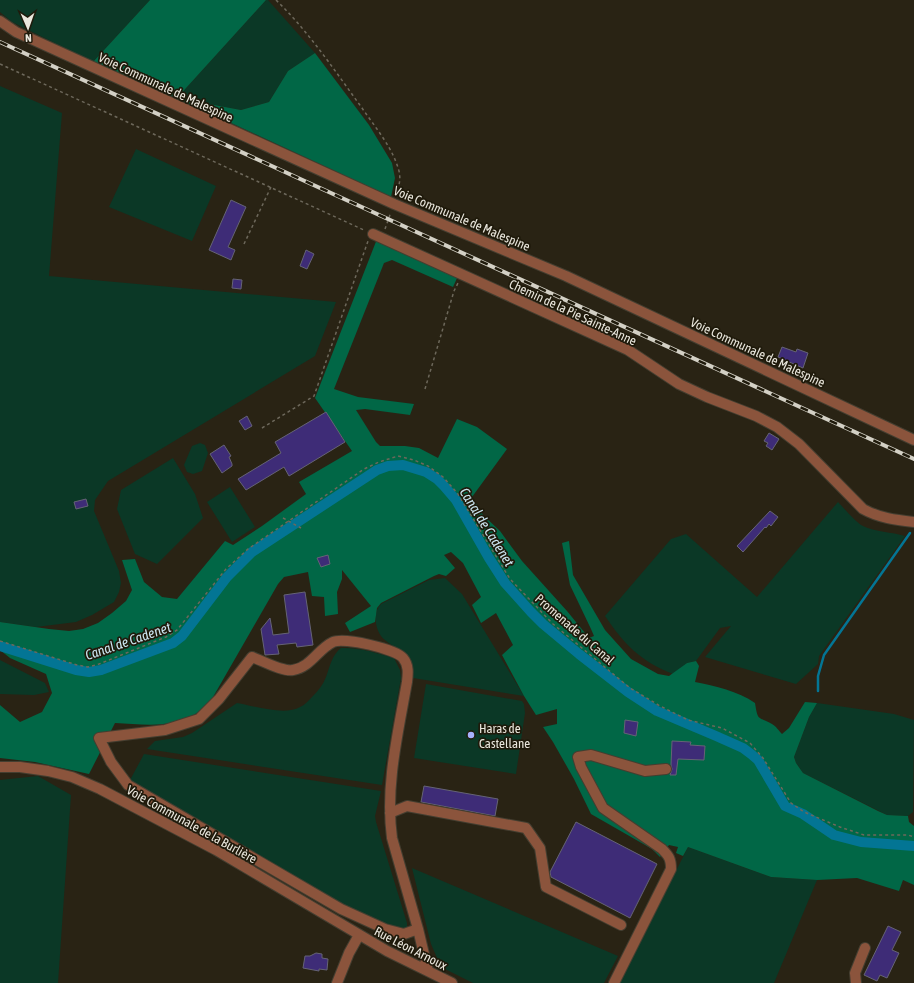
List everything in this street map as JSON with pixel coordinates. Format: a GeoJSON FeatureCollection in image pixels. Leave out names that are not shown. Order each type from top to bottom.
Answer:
{"type":"FeatureCollection","features":[{"type":"Feature","properties":{"kind":"street","name":"Voie Communale de Malespine"},"geometry":{"type":"LineString","coordinates":[[0,21],[16,32],[394,204],[566,276],[914,440]]}},
{"type":"Feature","properties":{"kind":"street","name":"Chemin de la Pie Sainte-Anne"},"geometry":{"type":"LineString","coordinates":[[373,234],[628,350],[679,384],[707,397],[756,416],[777,427],[799,444],[863,509],[874,515],[887,519],[914,522]]}},
{"type":"Feature","properties":{"kind":"street"},"geometry":{"type":"LineString","coordinates":[[418,929],[404,934],[385,929],[341,909],[128,785],[111,762],[99,738],[165,730],[199,719],[219,700],[252,658],[282,669],[293,671],[302,668],[315,659],[334,641],[380,647],[395,652],[406,662],[408,673],[391,776],[390,814],[392,838],[418,929],[428,971]]}},
{"type":"Feature","properties":{"kind":"street"},"geometry":{"type":"LineString","coordinates":[[614,983],[671,869],[671,861],[669,856],[662,849],[603,808],[581,767],[578,757],[592,755],[645,771],[666,769]]}},
{"type":"Feature","properties":{"kind":"street","name":"Voie Communale de la Burlière"},"geometry":{"type":"LineString","coordinates":[[0,767],[20,767],[48,771],[72,777],[100,789],[216,850],[359,935]]}},
{"type":"Feature","properties":{"kind":"street"},"geometry":{"type":"LineString","coordinates":[[390,814],[408,806],[526,828],[540,848],[546,887],[621,925]]}},
{"type":"Feature","properties":{"kind":"street","name":"Rue Léon Arnoux"},"geometry":{"type":"LineString","coordinates":[[359,935],[387,951],[428,971],[440,980],[452,983]]}},
{"type":"Feature","properties":{"kind":"street"},"geometry":{"type":"LineString","coordinates":[[337,983],[349,953],[359,935]]}},
{"type":"Feature","properties":{"kind":"street"},"geometry":{"type":"LineString","coordinates":[[856,983],[855,973],[865,948]]}},
{"type":"Feature","properties":{"kind":"path"},"geometry":{"type":"LineString","coordinates":[[262,428],[314,396],[367,243],[373,234],[384,230],[400,184],[400,172],[385,142],[315,44],[276,0]]}},
{"type":"Feature","properties":{"kind":"path"},"geometry":{"type":"LineString","coordinates":[[0,64],[373,234]]}},
{"type":"Feature","properties":{"kind":"path"},"geometry":{"type":"LineString","coordinates":[[244,244],[271,187]]}},
{"type":"Feature","properties":{"kind":"path"},"geometry":{"type":"LineString","coordinates":[[425,389],[454,291],[459,280],[464,276]]}},
{"type":"Feature","properties":{"kind":"path","name":"Promenade du Canal"},"geometry":{"type":"LineString","coordinates":[[0,641],[88,667],[166,637],[177,630],[226,569],[248,549],[364,469],[398,456],[414,460],[428,466],[443,477],[458,494],[510,579],[553,624],[630,688],[660,706],[688,720],[722,728],[750,743],[763,758],[791,803],[804,812],[840,828],[864,835],[908,835],[914,837]]}},
{"type":"Feature","properties":{"kind":"path"},"geometry":{"type":"LineString","coordinates":[[283,518],[301,528]]}},
{"type":"Feature","properties":{"kind":"green space"},"geometry":{"type":"Polygon","coordinates":[[[0,0],[150,0],[93,62],[12,22],[0,12],[0,0]]]}},
{"type":"Feature","properties":{"kind":"green space"},"geometry":{"type":"Polygon","coordinates":[[[150,0],[266,0],[177,98],[93,62],[150,0]]]}},
{"type":"Feature","properties":{"kind":"green space"},"geometry":{"type":"Polygon","coordinates":[[[266,0],[268,0],[315,53],[288,71],[269,102],[241,110],[177,98],[266,0]]]}},
{"type":"Feature","properties":{"kind":"green space"},"geometry":{"type":"Polygon","coordinates":[[[315,53],[369,125],[392,163],[395,178],[391,197],[177,98],[241,110],[269,102],[288,71],[315,53]]]}},
{"type":"Feature","properties":{"kind":"green space"},"geometry":{"type":"Polygon","coordinates":[[[0,86],[62,113],[49,276],[336,302],[315,356],[108,481],[95,500],[94,511],[119,571],[121,583],[119,592],[114,602],[92,615],[76,622],[36,627],[0,622],[0,86]]]}},
{"type":"Feature","properties":{"kind":"green space"},"geometry":{"type":"Polygon","coordinates":[[[136,149],[216,186],[192,241],[109,207],[136,149]]]}},
{"type":"Feature","properties":{"kind":"green space"},"geometry":{"type":"Polygon","coordinates":[[[377,239],[458,276],[453,287],[392,260],[384,263],[334,389],[358,397],[414,404],[410,415],[365,409],[356,410],[376,442],[380,446],[405,446],[419,448],[438,458],[457,419],[477,427],[507,449],[472,497],[483,515],[500,531],[522,561],[589,638],[594,636],[570,585],[562,543],[569,541],[573,575],[605,630],[631,659],[658,674],[669,676],[687,663],[696,661],[699,666],[695,682],[741,695],[755,703],[759,718],[776,727],[782,734],[789,728],[805,702],[817,703],[809,717],[794,757],[796,763],[803,773],[878,811],[887,815],[908,816],[909,822],[914,826],[914,885],[903,880],[899,891],[857,878],[817,880],[771,877],[688,847],[683,856],[676,853],[678,847],[669,845],[660,857],[652,849],[591,814],[574,779],[543,727],[557,724],[557,709],[536,715],[502,655],[513,645],[496,613],[481,623],[472,605],[481,597],[463,563],[451,552],[444,555],[455,568],[446,576],[439,574],[434,576],[381,603],[377,608],[375,622],[350,632],[345,623],[371,606],[342,570],[342,579],[337,592],[338,614],[325,616],[324,597],[312,596],[308,572],[284,577],[278,584],[209,704],[192,716],[172,723],[148,725],[115,723],[89,774],[35,762],[0,758],[0,705],[20,722],[42,712],[52,693],[46,674],[10,658],[0,650],[0,622],[69,631],[83,629],[98,623],[126,601],[132,590],[122,560],[135,559],[144,582],[162,597],[177,599],[225,541],[233,545],[262,526],[306,494],[299,482],[352,451],[315,398],[377,239]]]}},
{"type":"Feature","properties":{"kind":"green space"},"geometry":{"type":"Polygon","coordinates":[[[200,443],[205,445],[208,453],[202,471],[193,474],[187,472],[184,465],[192,446],[200,443]]]}},
{"type":"Feature","properties":{"kind":"green space"},"geometry":{"type":"Polygon","coordinates":[[[173,458],[195,494],[203,518],[157,564],[135,554],[117,509],[121,490],[173,458]]]}},
{"type":"Feature","properties":{"kind":"green space"},"geometry":{"type":"Polygon","coordinates":[[[230,487],[255,527],[232,542],[207,502],[230,487]]]}},
{"type":"Feature","properties":{"kind":"green space"},"geometry":{"type":"Polygon","coordinates":[[[838,502],[863,526],[873,530],[905,536],[819,656],[818,664],[796,684],[705,657],[731,626],[720,628],[696,661],[687,663],[673,674],[661,669],[634,651],[619,635],[605,616],[671,539],[686,534],[757,597],[838,502]]]}},
{"type":"Feature","properties":{"kind":"green space"},"geometry":{"type":"Polygon","coordinates":[[[445,578],[462,594],[524,696],[413,678],[412,662],[409,658],[382,637],[376,622],[376,612],[381,604],[429,580],[445,578]]]}},
{"type":"Feature","properties":{"kind":"green space"},"geometry":{"type":"Polygon","coordinates":[[[341,648],[361,649],[394,658],[400,670],[401,678],[382,785],[147,749],[155,741],[183,737],[192,733],[237,703],[260,708],[286,711],[294,710],[302,706],[322,685],[333,657],[341,648]]]}},
{"type":"Feature","properties":{"kind":"green space"},"geometry":{"type":"Polygon","coordinates":[[[0,660],[45,683],[49,692],[34,695],[0,694],[0,660]]]}},
{"type":"Feature","properties":{"kind":"green space"},"geometry":{"type":"Polygon","coordinates":[[[426,684],[522,701],[524,704],[525,713],[516,774],[414,758],[426,684]]]}},
{"type":"Feature","properties":{"kind":"green space"},"geometry":{"type":"Polygon","coordinates":[[[817,703],[894,714],[914,720],[913,812],[908,816],[887,815],[803,773],[794,757],[809,717],[817,703]]]}},
{"type":"Feature","properties":{"kind":"green space"},"geometry":{"type":"Polygon","coordinates":[[[144,754],[381,791],[375,816],[376,822],[407,923],[407,928],[400,930],[359,914],[129,782],[144,754]]]}},
{"type":"Feature","properties":{"kind":"green space"},"geometry":{"type":"Polygon","coordinates":[[[38,776],[71,795],[58,983],[0,983],[0,780],[38,776]]]}},
{"type":"Feature","properties":{"kind":"green space"},"geometry":{"type":"Polygon","coordinates":[[[688,847],[771,877],[817,880],[774,983],[620,983],[688,847]]]}},
{"type":"Feature","properties":{"kind":"green space"},"geometry":{"type":"Polygon","coordinates":[[[412,868],[618,956],[604,983],[473,983],[441,967],[431,944],[412,868]]]}},
{"type":"Feature","properties":{"kind":"building"},"geometry":{"type":"Polygon","coordinates":[[[231,200],[246,207],[228,247],[235,250],[231,260],[209,250],[231,200]]]}},
{"type":"Feature","properties":{"kind":"building"},"geometry":{"type":"Polygon","coordinates":[[[306,250],[314,254],[307,269],[300,266],[306,250]]]}},
{"type":"Feature","properties":{"kind":"building"},"geometry":{"type":"Polygon","coordinates":[[[233,279],[242,280],[241,289],[232,288],[233,279]]]}},
{"type":"Feature","properties":{"kind":"building"},"geometry":{"type":"Polygon","coordinates":[[[782,347],[796,352],[797,349],[808,353],[803,368],[778,357],[782,347]]]}},
{"type":"Feature","properties":{"kind":"building"},"geometry":{"type":"Polygon","coordinates":[[[326,412],[345,442],[289,476],[284,467],[246,490],[238,479],[281,453],[275,442],[326,412]]]}},
{"type":"Feature","properties":{"kind":"building"},"geometry":{"type":"Polygon","coordinates":[[[247,416],[252,426],[245,430],[239,421],[247,416]]]}},
{"type":"Feature","properties":{"kind":"building"},"geometry":{"type":"Polygon","coordinates":[[[769,433],[779,439],[772,450],[766,446],[768,443],[764,441],[769,433]]]}},
{"type":"Feature","properties":{"kind":"building"},"geometry":{"type":"Polygon","coordinates":[[[224,445],[231,456],[229,457],[232,466],[222,473],[210,454],[224,445]]]}},
{"type":"Feature","properties":{"kind":"building"},"geometry":{"type":"Polygon","coordinates":[[[86,499],[88,506],[76,509],[74,502],[86,499]]]}},
{"type":"Feature","properties":{"kind":"building"},"geometry":{"type":"Polygon","coordinates":[[[770,511],[778,517],[771,526],[769,524],[766,528],[765,527],[743,552],[737,546],[770,511]]]}},
{"type":"Feature","properties":{"kind":"building"},"geometry":{"type":"Polygon","coordinates":[[[328,555],[330,564],[321,567],[317,558],[328,555]]]}},
{"type":"Feature","properties":{"kind":"building"},"geometry":{"type":"Polygon","coordinates":[[[305,592],[313,645],[297,647],[296,643],[277,645],[279,654],[265,655],[261,629],[270,618],[273,635],[289,633],[284,595],[305,592]]]}},
{"type":"Feature","properties":{"kind":"building"},"geometry":{"type":"Polygon","coordinates":[[[625,720],[638,722],[636,736],[624,733],[625,720]]]}},
{"type":"Feature","properties":{"kind":"building"},"geometry":{"type":"Polygon","coordinates":[[[672,741],[691,742],[690,745],[705,746],[704,760],[678,759],[676,775],[670,775],[672,769],[672,741]]]}},
{"type":"Feature","properties":{"kind":"building"},"geometry":{"type":"Polygon","coordinates":[[[424,786],[498,799],[495,816],[421,802],[424,786]]]}},
{"type":"Feature","properties":{"kind":"building"},"geometry":{"type":"Polygon","coordinates":[[[576,822],[657,864],[630,918],[551,877],[550,872],[576,822]]]}},
{"type":"Feature","properties":{"kind":"building"},"geometry":{"type":"Polygon","coordinates":[[[888,926],[901,932],[892,950],[899,953],[887,978],[880,975],[877,981],[864,975],[888,926]]]}},
{"type":"Feature","properties":{"kind":"building"},"geometry":{"type":"Polygon","coordinates":[[[316,953],[322,954],[322,958],[328,959],[327,970],[319,969],[319,971],[303,968],[305,956],[310,956],[316,953]]]}},
{"type":"Feature","properties":{"kind":"waterway","name":"Canal de Cadenet"},"geometry":{"type":"LineString","coordinates":[[0,646],[76,670],[89,672],[101,670],[173,643],[182,636],[227,577],[252,552],[377,470],[388,466],[403,465],[426,472],[437,479],[444,486],[456,500],[505,583],[543,624],[628,692],[657,711],[743,748],[758,760],[785,806],[803,814],[834,835],[861,842],[914,846]]}},
{"type":"Feature","properties":{"kind":"waterway"},"geometry":{"type":"LineString","coordinates":[[818,691],[818,676],[824,655],[910,533]]}},
{"type":"Feature","properties":{"kind":"railway"},"geometry":{"type":"LineString","coordinates":[[0,42],[914,459]]}},
{"type":"Feature","properties":{"kind":"place","name":"Haras de Castellane"},"geometry":{"type":"Point","coordinates":[471,735]}}]}
